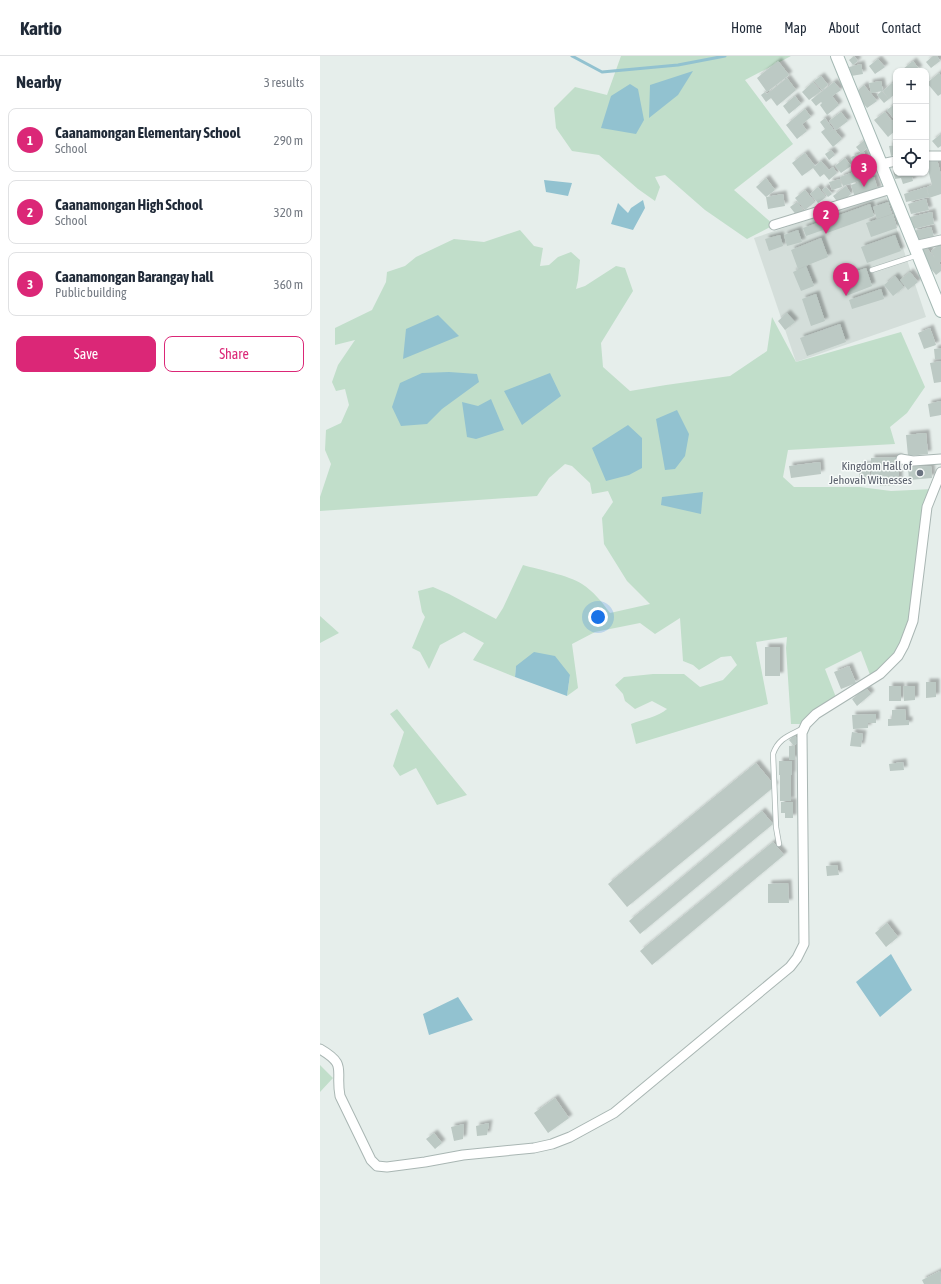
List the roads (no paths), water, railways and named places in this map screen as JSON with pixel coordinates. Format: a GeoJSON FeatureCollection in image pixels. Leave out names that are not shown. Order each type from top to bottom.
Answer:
{"type":"FeatureCollection","features":[{"type":"Feature","properties":{"kind":"street"},"geometry":{"type":"LineString","coordinates":[[837,56],[941,311]]}},
{"type":"Feature","properties":{"kind":"street"},"geometry":{"type":"LineString","coordinates":[[929,156],[941,156]]}},
{"type":"Feature","properties":{"kind":"street"},"geometry":{"type":"LineString","coordinates":[[881,164],[893,162]]}},
{"type":"Feature","properties":{"kind":"street"},"geometry":{"type":"LineString","coordinates":[[774,225],[891,189]]}},
{"type":"Feature","properties":{"kind":"street"},"geometry":{"type":"LineString","coordinates":[[916,250],[941,240]]}},
{"type":"Feature","properties":{"kind":"street"},"geometry":{"type":"LineString","coordinates":[[901,459],[913,461],[941,458]]}},
{"type":"Feature","properties":{"kind":"street"},"geometry":{"type":"LineString","coordinates":[[320,1049],[335,1060],[338,1065],[338,1088],[340,1096],[372,1160],[377,1166],[381,1167],[425,1162],[463,1155],[540,1147],[570,1137],[614,1113],[790,967],[802,950],[804,938],[802,733],[811,718],[816,714],[880,674],[898,656],[904,645],[913,621],[927,507],[941,472]]}},
{"type":"Feature","properties":{"kind":"lane"},"geometry":{"type":"LineString","coordinates":[[872,270],[916,250]]}},
{"type":"Feature","properties":{"kind":"lane"},"geometry":{"type":"LineString","coordinates":[[779,844],[776,827],[773,754],[776,746],[782,739],[804,728]]}},
{"type":"Feature","properties":{"kind":"water"},"geometry":{"type":"Polygon","coordinates":[[[693,71],[678,95],[649,118],[650,85],[693,71]]]}},
{"type":"Feature","properties":{"kind":"water"},"geometry":{"type":"Polygon","coordinates":[[[630,84],[638,89],[644,120],[636,134],[601,128],[611,96],[630,84]]]}},
{"type":"Feature","properties":{"kind":"water"},"geometry":{"type":"Polygon","coordinates":[[[544,180],[572,183],[568,196],[546,192],[544,180]]]}},
{"type":"Feature","properties":{"kind":"water"},"geometry":{"type":"Polygon","coordinates":[[[643,200],[645,208],[633,230],[611,224],[618,203],[628,213],[631,208],[643,200]]]}},
{"type":"Feature","properties":{"kind":"water"},"geometry":{"type":"Polygon","coordinates":[[[438,315],[459,336],[403,359],[406,329],[438,315]]]}},
{"type":"Feature","properties":{"kind":"water"},"geometry":{"type":"Polygon","coordinates":[[[449,372],[477,374],[479,382],[442,409],[427,424],[401,426],[392,407],[400,383],[422,373],[449,372]]]}},
{"type":"Feature","properties":{"kind":"water"},"geometry":{"type":"Polygon","coordinates":[[[550,373],[561,396],[522,425],[504,391],[550,373]]]}},
{"type":"Feature","properties":{"kind":"water"},"geometry":{"type":"Polygon","coordinates":[[[491,399],[504,430],[476,439],[467,437],[462,402],[478,406],[491,399]]]}},
{"type":"Feature","properties":{"kind":"water"},"geometry":{"type":"Polygon","coordinates":[[[677,410],[689,434],[685,456],[675,469],[665,470],[656,419],[677,410]]]}},
{"type":"Feature","properties":{"kind":"water"},"geometry":{"type":"Polygon","coordinates":[[[628,425],[642,438],[642,468],[629,475],[606,481],[592,448],[628,425]]]}},
{"type":"Feature","properties":{"kind":"water"},"geometry":{"type":"Polygon","coordinates":[[[703,492],[701,514],[661,505],[662,497],[703,492]]]}},
{"type":"Feature","properties":{"kind":"water"},"geometry":{"type":"Polygon","coordinates":[[[534,652],[555,656],[570,675],[567,696],[515,677],[516,666],[534,652]]]}},
{"type":"Feature","properties":{"kind":"water"},"geometry":{"type":"Polygon","coordinates":[[[891,954],[912,990],[880,1017],[856,982],[891,954]]]}},
{"type":"Feature","properties":{"kind":"water"},"geometry":{"type":"Polygon","coordinates":[[[458,997],[473,1020],[429,1035],[423,1014],[458,997]]]}},
{"type":"Feature","properties":{"kind":"waterway"},"geometry":{"type":"LineString","coordinates":[[572,56],[602,72],[678,65],[725,56]]}},
{"type":"Feature","properties":{"kind":"place","name":"Caanamongan Barangay hall"},"geometry":{"type":"Point","coordinates":[864,187]}},
{"type":"Feature","properties":{"kind":"place","name":"Caanamongan High School"},"geometry":{"type":"Point","coordinates":[826,234]}},
{"type":"Feature","properties":{"kind":"place","name":"Caanamongan Elementary School"},"geometry":{"type":"Point","coordinates":[846,296]}},
{"type":"Feature","properties":{"kind":"place","name":"Kingdom Hall of Jehovah Witnesses"},"geometry":{"type":"Point","coordinates":[920,473]}}]}
